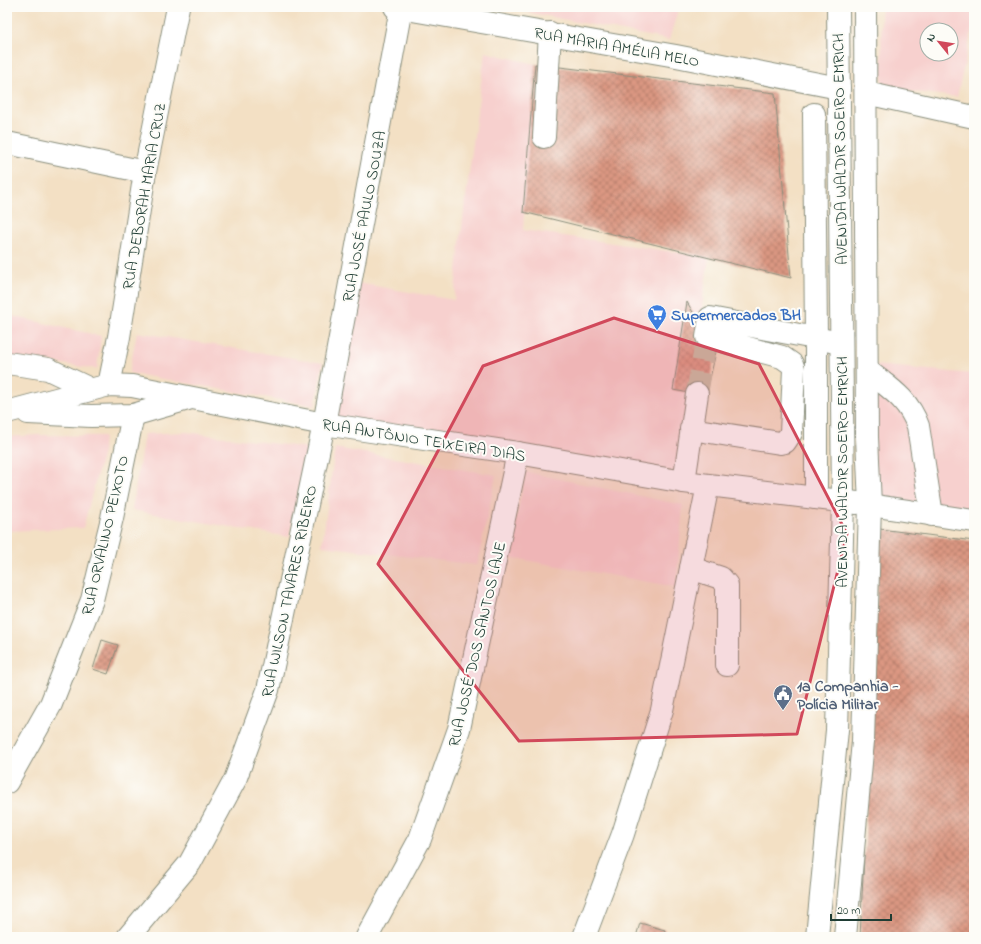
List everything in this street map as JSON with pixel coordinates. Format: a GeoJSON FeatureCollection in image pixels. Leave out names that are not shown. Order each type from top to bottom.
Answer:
{"type":"FeatureCollection","features":[{"type":"Feature","properties":{"kind":"street","name":"RUA DEBORAH MARIA CRUZ"},"geometry":{"type":"LineString","coordinates":[[92,416],[86,406],[86,398],[99,387],[119,337],[145,172],[178,7]]}},
{"type":"Feature","properties":{"kind":"street","name":"AVENIDA WALDIR SOEIRO EMRICH"},"geometry":{"type":"LineString","coordinates":[[817,937],[837,730],[843,501],[838,7]]}},
{"type":"Feature","properties":{"kind":"street","name":"AVENIDA WALDIR SOEIRO EMRICH"},"geometry":{"type":"LineString","coordinates":[[845,937],[863,741],[870,505],[867,370],[865,7]]}},
{"type":"Feature","properties":{"kind":"street","name":"RUA MARIA AMÉLIA MELO"},"geometry":{"type":"LineString","coordinates":[[398,8],[550,33],[839,88]]}},
{"type":"Feature","properties":{"kind":"street","name":"RUA JOSÉ PAULO SOUZA"},"geometry":{"type":"LineString","coordinates":[[324,424],[398,8]]}},
{"type":"Feature","properties":{"kind":"street"},"geometry":{"type":"LineString","coordinates":[[544,137],[550,33]]}},
{"type":"Feature","properties":{"kind":"street"},"geometry":{"type":"LineString","coordinates":[[866,93],[974,117]]}},
{"type":"Feature","properties":{"kind":"street"},"geometry":{"type":"LineString","coordinates":[[814,114],[816,498]]}},
{"type":"Feature","properties":{"kind":"street"},"geometry":{"type":"LineString","coordinates":[[7,143],[145,172]]}},
{"type":"Feature","properties":{"kind":"street"},"geometry":{"type":"LineString","coordinates":[[691,429],[780,443],[785,442],[791,433],[794,369],[792,364],[782,357],[707,337],[710,318],[816,337],[841,343]]}},
{"type":"Feature","properties":{"kind":"street"},"geometry":{"type":"LineString","coordinates":[[7,363],[48,369],[99,387],[132,386],[191,398]]}},
{"type":"Feature","properties":{"kind":"street"},"geometry":{"type":"LineString","coordinates":[[867,370],[907,403],[913,413],[921,442],[932,515]]}},
{"type":"Feature","properties":{"kind":"street","name":"RUA ORVALINO PEIXOTO"},"geometry":{"type":"LineString","coordinates":[[7,782],[51,704],[92,600],[112,518],[133,414],[138,399],[137,392],[132,386]]}},
{"type":"Feature","properties":{"kind":"street","name":"RUA ANTÔNIO TEIXEIRA DIAS"},"geometry":{"type":"LineString","coordinates":[[7,412],[99,387]]}},
{"type":"Feature","properties":{"kind":"street"},"geometry":{"type":"LineString","coordinates":[[684,482],[697,394]]}},
{"type":"Feature","properties":{"kind":"street","name":"RUA ANTÔNIO TEIXEIRA DIAS"},"geometry":{"type":"LineString","coordinates":[[7,412],[92,416],[133,414],[191,398],[324,424],[518,453],[684,482],[870,505]]}},
{"type":"Feature","properties":{"kind":"street","name":"RUA WILSON TAVARES RIBEIRO"},"geometry":{"type":"LineString","coordinates":[[128,937],[190,863],[235,780],[268,690],[324,424]]}},
{"type":"Feature","properties":{"kind":"street","name":"RUA JOSÉ DOS SANTOS LAJE"},"geometry":{"type":"LineString","coordinates":[[367,937],[420,839],[460,729],[518,453]]}},
{"type":"Feature","properties":{"kind":"street"},"geometry":{"type":"LineString","coordinates":[[584,937],[623,834],[662,710],[708,485]]}},
{"type":"Feature","properties":{"kind":"street"},"geometry":{"type":"LineString","coordinates":[[870,505],[974,521]]}},
{"type":"Feature","properties":{"kind":"street"},"geometry":{"type":"LineString","coordinates":[[691,568],[721,578],[727,585],[727,665]]}},
{"type":"Feature","properties":{"kind":"highlighted area"},"geometry":{"type":"Polygon","coordinates":[[[614,318],[759,364],[847,534],[797,734],[519,741],[378,564],[483,366],[614,318]]]}},
{"type":"Feature","properties":{"kind":"shaded area"},"geometry":{"type":"Polygon","coordinates":[[[501,7],[679,7],[669,40],[501,7]]]}},
{"type":"Feature","properties":{"kind":"shaded area"},"geometry":{"type":"Polygon","coordinates":[[[881,7],[974,7],[974,21],[957,97],[882,88],[881,7]]]}},
{"type":"Feature","properties":{"kind":"shaded area"},"geometry":{"type":"Polygon","coordinates":[[[485,52],[535,64],[523,230],[709,257],[679,472],[330,418],[358,283],[454,300],[460,242],[485,52]]]}},
{"type":"Feature","properties":{"kind":"shaded area"},"geometry":{"type":"Polygon","coordinates":[[[7,315],[101,336],[97,369],[7,356],[7,315]]]}},
{"type":"Feature","properties":{"kind":"shaded area"},"geometry":{"type":"Polygon","coordinates":[[[137,332],[323,363],[315,406],[129,373],[137,332]]]}},
{"type":"Feature","properties":{"kind":"shaded area"},"geometry":{"type":"Polygon","coordinates":[[[875,365],[974,374],[974,512],[873,497],[875,365]]]}},
{"type":"Feature","properties":{"kind":"shaded area"},"geometry":{"type":"Polygon","coordinates":[[[186,432],[308,448],[289,537],[132,510],[144,434],[186,432]]]}},
{"type":"Feature","properties":{"kind":"shaded area"},"geometry":{"type":"Polygon","coordinates":[[[37,435],[104,436],[103,452],[83,528],[7,531],[7,437],[37,435]]]}},
{"type":"Feature","properties":{"kind":"shaded area"},"geometry":{"type":"Polygon","coordinates":[[[335,448],[496,475],[477,565],[322,546],[335,448]]]}},
{"type":"Feature","properties":{"kind":"shaded area"},"geometry":{"type":"Polygon","coordinates":[[[526,472],[683,505],[676,587],[508,557],[526,472]]]}},
{"type":"Feature","properties":{"kind":"building"},"geometry":{"type":"Polygon","coordinates":[[[535,64],[775,93],[791,278],[523,212],[535,64]]]}},
{"type":"Feature","properties":{"kind":"building"},"geometry":{"type":"Polygon","coordinates":[[[687,302],[716,352],[706,396],[673,390],[687,302]]]}},
{"type":"Feature","properties":{"kind":"building"},"geometry":{"type":"Polygon","coordinates":[[[880,529],[974,541],[974,937],[860,937],[880,529]]]}},
{"type":"Feature","properties":{"kind":"building"},"geometry":{"type":"Polygon","coordinates":[[[102,640],[118,645],[108,674],[93,669],[102,640]]]}},
{"type":"Feature","properties":{"kind":"building"},"geometry":{"type":"Polygon","coordinates":[[[640,923],[665,930],[663,937],[636,937],[640,923]]]}},
{"type":"Feature","properties":{"kind":"tunnel"},"geometry":{"type":"LineString","coordinates":[[697,394],[707,337]]}},
{"type":"Feature","properties":{"kind":"place","name":"Supermercados BH"},"geometry":{"type":"Point","coordinates":[657,331]}},
{"type":"Feature","properties":{"kind":"place","name":"1a Companhia - Polícia Militar"},"geometry":{"type":"Point","coordinates":[783,711]}}]}
